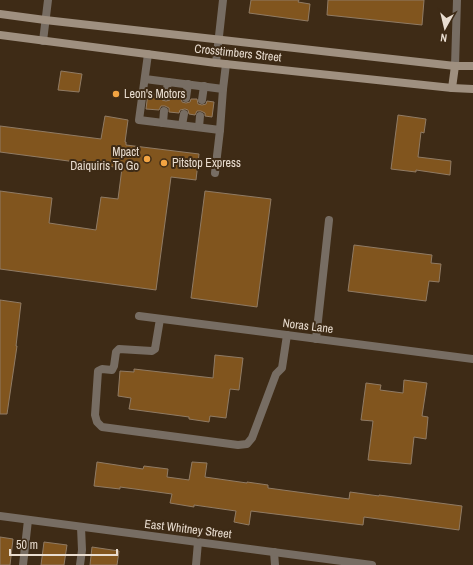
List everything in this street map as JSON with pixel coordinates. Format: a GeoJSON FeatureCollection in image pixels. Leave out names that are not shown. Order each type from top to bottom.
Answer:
{"type":"FeatureCollection","features":[{"type":"Feature","properties":{"kind":"main road","name":"Crosstimbers Street"},"geometry":{"type":"LineString","coordinates":[[0,14],[455,66],[473,66]]}},
{"type":"Feature","properties":{"kind":"main road","name":"Crosstimbers Street"},"geometry":{"type":"LineString","coordinates":[[0,35],[216,63],[473,90]]}},
{"type":"Feature","properties":{"kind":"main road"},"geometry":{"type":"LineString","coordinates":[[452,88],[455,66]]}},
{"type":"Feature","properties":{"kind":"street"},"geometry":{"type":"LineString","coordinates":[[43,41],[48,0]]}},
{"type":"Feature","properties":{"kind":"street"},"geometry":{"type":"LineString","coordinates":[[216,63],[223,0]]}},
{"type":"Feature","properties":{"kind":"street"},"geometry":{"type":"LineString","coordinates":[[455,66],[457,0]]}},
{"type":"Feature","properties":{"kind":"street"},"geometry":{"type":"LineString","coordinates":[[148,54],[139,120],[220,130]]}},
{"type":"Feature","properties":{"kind":"street"},"geometry":{"type":"LineString","coordinates":[[215,173],[220,130],[222,89],[226,64]]}},
{"type":"Feature","properties":{"kind":"street"},"geometry":{"type":"LineString","coordinates":[[145,79],[222,89]]}},
{"type":"Feature","properties":{"kind":"street"},"geometry":{"type":"LineString","coordinates":[[166,96],[168,82]]}},
{"type":"Feature","properties":{"kind":"street"},"geometry":{"type":"LineString","coordinates":[[186,98],[188,84]]}},
{"type":"Feature","properties":{"kind":"street"},"geometry":{"type":"LineString","coordinates":[[202,100],[204,86]]}},
{"type":"Feature","properties":{"kind":"street"},"geometry":{"type":"LineString","coordinates":[[163,123],[164,111]]}},
{"type":"Feature","properties":{"kind":"street"},"geometry":{"type":"LineString","coordinates":[[182,125],[184,114]]}},
{"type":"Feature","properties":{"kind":"street"},"geometry":{"type":"LineString","coordinates":[[199,127],[200,116]]}},
{"type":"Feature","properties":{"kind":"street"},"geometry":{"type":"LineString","coordinates":[[316,339],[329,220]]}},
{"type":"Feature","properties":{"kind":"street","name":"Noras Lane"},"geometry":{"type":"LineString","coordinates":[[139,316],[473,359]]}},
{"type":"Feature","properties":{"kind":"street"},"geometry":{"type":"LineString","coordinates":[[160,319],[155,349],[119,349],[116,352],[112,370],[102,369],[98,371],[95,415],[97,422],[102,427],[238,445],[246,444],[252,438],[276,374],[282,368],[287,335]]}},
{"type":"Feature","properties":{"kind":"street","name":"East Whitney Street"},"geometry":{"type":"LineString","coordinates":[[0,516],[368,565]]}},
{"type":"Feature","properties":{"kind":"street"},"geometry":{"type":"LineString","coordinates":[[24,565],[28,520]]}},
{"type":"Feature","properties":{"kind":"street"},"geometry":{"type":"LineString","coordinates":[[80,565],[82,550],[81,527]]}},
{"type":"Feature","properties":{"kind":"street"},"geometry":{"type":"LineString","coordinates":[[196,565],[198,542]]}},
{"type":"Feature","properties":{"kind":"street"},"geometry":{"type":"LineString","coordinates":[[274,552],[275,565]]}},
{"type":"Feature","properties":{"kind":"building"},"geometry":{"type":"Polygon","coordinates":[[[251,0],[299,0],[298,2],[310,4],[308,21],[249,13],[251,0]]]}},
{"type":"Feature","properties":{"kind":"building"},"geometry":{"type":"Polygon","coordinates":[[[328,0],[424,0],[422,25],[327,15],[328,0]]]}},
{"type":"Feature","properties":{"kind":"building"},"geometry":{"type":"Polygon","coordinates":[[[61,71],[82,74],[79,92],[58,90],[61,71]]]}},
{"type":"Feature","properties":{"kind":"building"},"geometry":{"type":"Polygon","coordinates":[[[148,93],[161,95],[162,100],[166,101],[170,100],[172,96],[181,97],[182,102],[186,103],[190,102],[191,99],[197,99],[198,104],[202,105],[206,104],[207,101],[214,102],[212,117],[205,116],[205,113],[201,111],[197,111],[195,115],[189,114],[188,110],[185,109],[180,110],[179,113],[169,112],[169,108],[165,106],[161,106],[159,110],[146,109],[148,93]]]}},
{"type":"Feature","properties":{"kind":"building"},"geometry":{"type":"Polygon","coordinates":[[[398,115],[426,119],[424,133],[421,132],[418,157],[451,161],[450,175],[416,170],[416,172],[391,169],[398,115]]]}},
{"type":"Feature","properties":{"kind":"building"},"geometry":{"type":"Polygon","coordinates":[[[105,116],[128,120],[125,142],[126,145],[199,154],[196,180],[171,177],[156,290],[0,269],[0,191],[52,198],[49,223],[96,230],[101,197],[118,199],[122,168],[0,152],[0,126],[101,139],[105,116]]]}},
{"type":"Feature","properties":{"kind":"building"},"geometry":{"type":"Polygon","coordinates":[[[205,191],[271,199],[257,307],[191,298],[205,191]]]}},
{"type":"Feature","properties":{"kind":"building"},"geometry":{"type":"Polygon","coordinates":[[[354,245],[432,255],[431,263],[441,264],[439,282],[429,281],[426,301],[348,291],[354,245]]]}},
{"type":"Feature","properties":{"kind":"building"},"geometry":{"type":"Polygon","coordinates":[[[0,300],[21,303],[17,346],[7,414],[0,414],[0,300]]]}},
{"type":"Feature","properties":{"kind":"building"},"geometry":{"type":"Polygon","coordinates":[[[215,355],[243,358],[239,390],[230,389],[226,418],[210,416],[209,422],[189,419],[189,417],[129,409],[131,398],[118,396],[120,371],[134,372],[134,369],[213,378],[215,355]]]}},
{"type":"Feature","properties":{"kind":"building"},"geometry":{"type":"Polygon","coordinates":[[[404,380],[427,383],[422,416],[428,417],[426,439],[414,437],[411,464],[368,460],[373,421],[361,420],[366,383],[381,385],[380,390],[403,393],[404,380]]]}},
{"type":"Feature","properties":{"kind":"building"},"geometry":{"type":"Polygon","coordinates":[[[97,462],[143,469],[144,466],[168,469],[167,477],[189,480],[192,462],[207,463],[205,477],[268,485],[268,488],[349,499],[350,492],[462,506],[459,530],[364,517],[363,525],[251,511],[249,525],[234,522],[236,511],[170,503],[172,494],[120,487],[120,489],[94,486],[97,462]]]}},
{"type":"Feature","properties":{"kind":"building"},"geometry":{"type":"Polygon","coordinates":[[[0,537],[13,539],[10,565],[0,565],[0,537]]]}},
{"type":"Feature","properties":{"kind":"building"},"geometry":{"type":"Polygon","coordinates":[[[44,542],[67,545],[64,565],[41,565],[44,542]]]}},
{"type":"Feature","properties":{"kind":"building"},"geometry":{"type":"Polygon","coordinates":[[[92,547],[119,551],[117,565],[90,565],[92,547]]]}},
{"type":"Feature","properties":{"kind":"place","name":"Leon's Motors"},"geometry":{"type":"Point","coordinates":[116,94]}},
{"type":"Feature","properties":{"kind":"place","name":"Mpact Daiquiris To Go"},"geometry":{"type":"Point","coordinates":[147,159]}},
{"type":"Feature","properties":{"kind":"place","name":"Pitstop Express"},"geometry":{"type":"Point","coordinates":[164,163]}}]}
